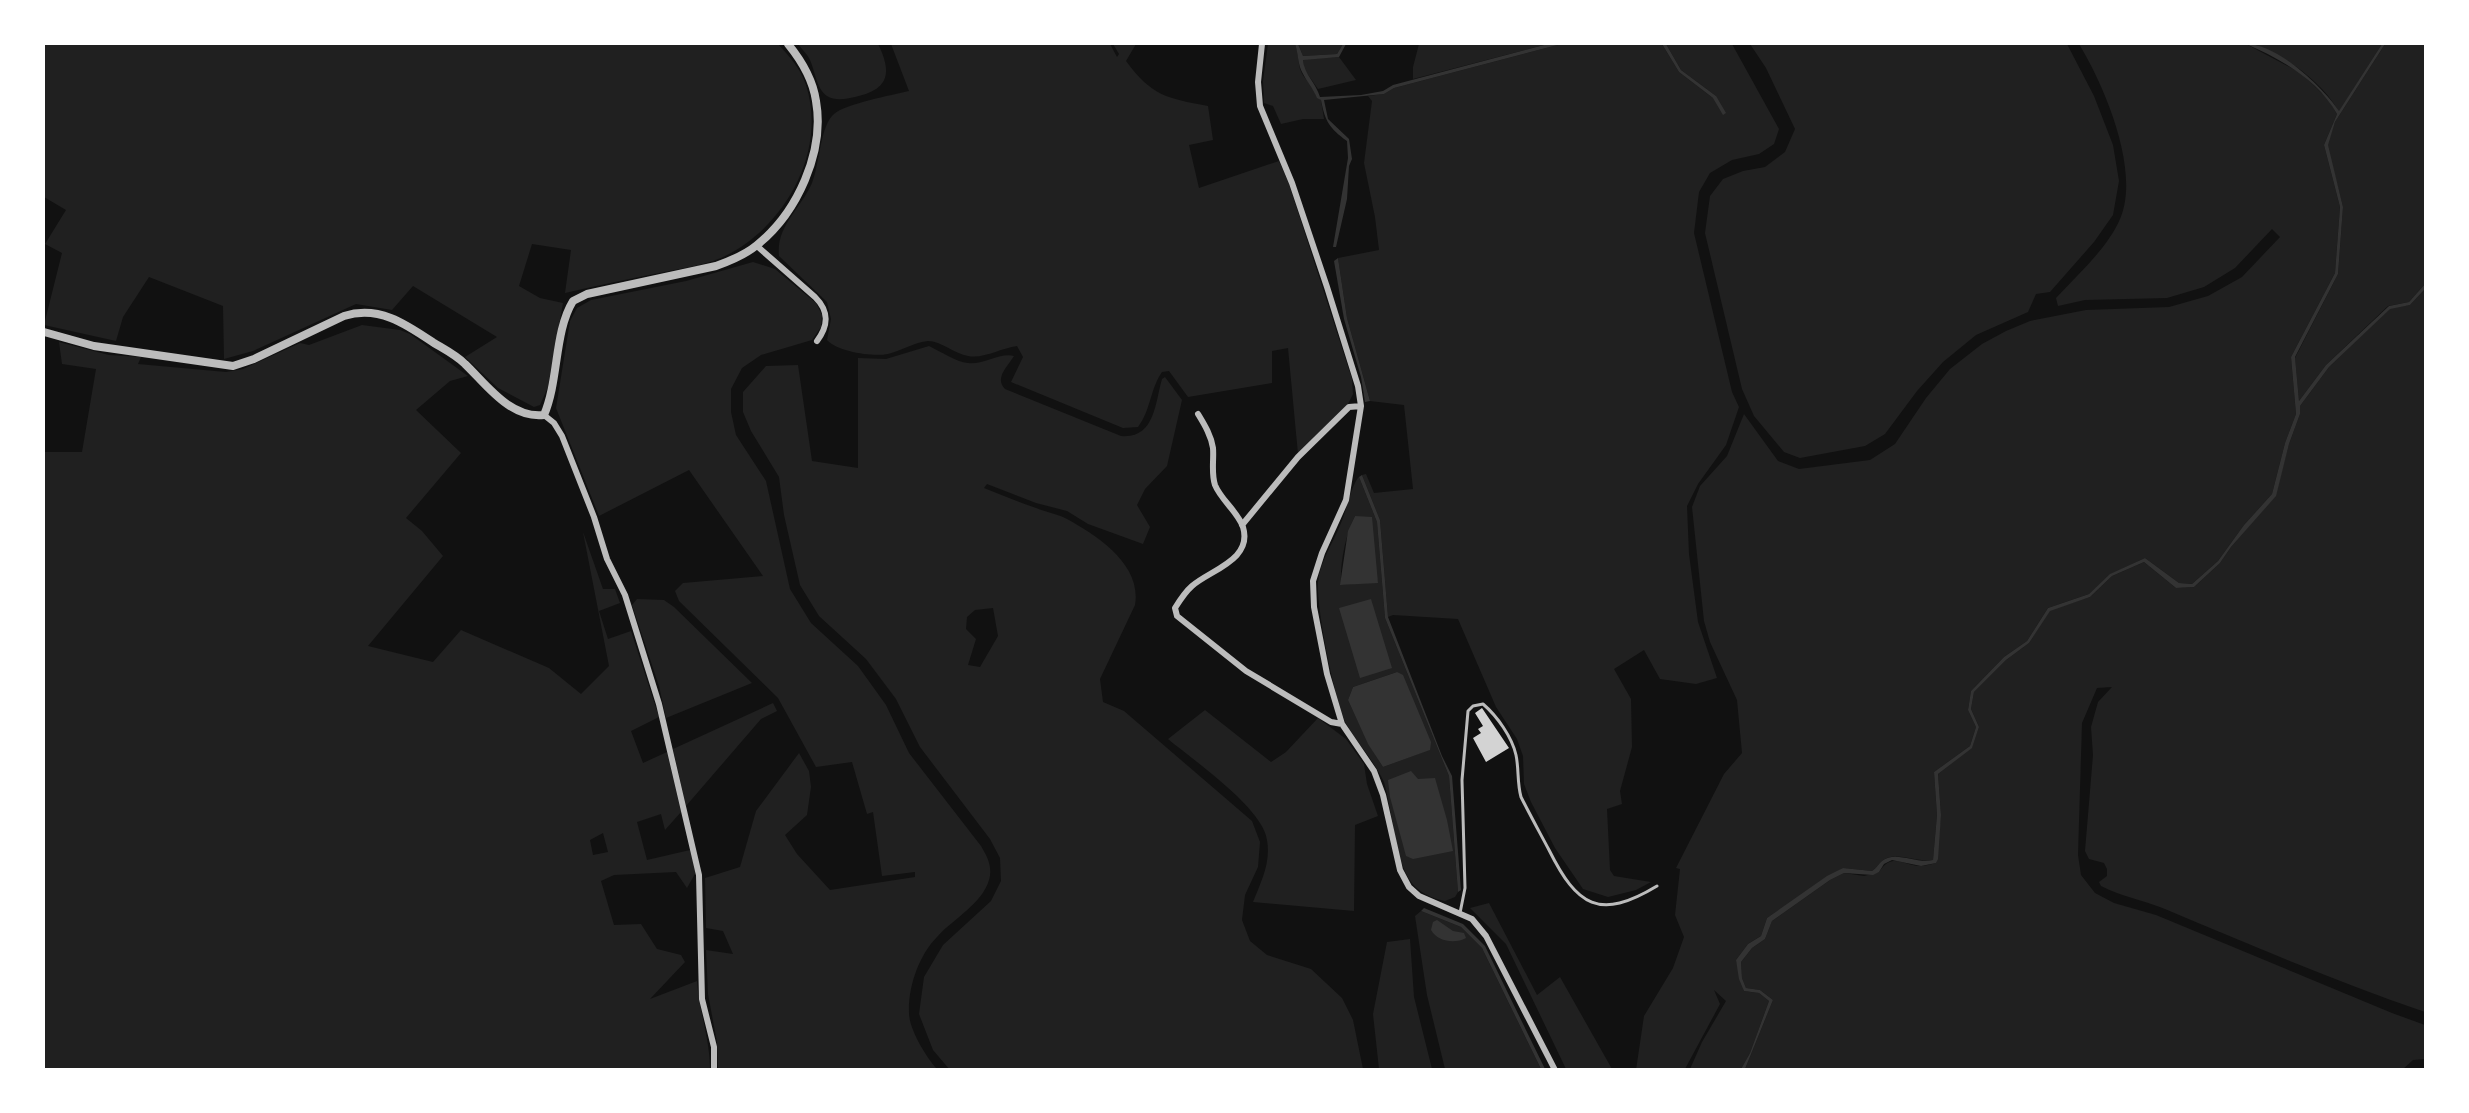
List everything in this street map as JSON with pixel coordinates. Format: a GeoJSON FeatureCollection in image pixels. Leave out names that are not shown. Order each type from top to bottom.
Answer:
{"type":"FeatureCollection","features":[{"type":"Feature","properties":{"kind":"street"},"geometry":{"type":"LineString","coordinates":[[544,415],[551,397],[568,309],[577,298],[716,266],[733,260],[757,246],[777,225],[794,200],[807,173],[816,143],[818,111],[814,92],[804,68],[788,44]]}},
{"type":"Feature","properties":{"kind":"street"},"geometry":{"type":"LineString","coordinates":[[1262,44],[1258,82],[1260,106],[1296,193],[1358,386],[1361,406],[1347,494],[1342,511],[1322,553],[1313,587],[1314,607],[1327,674],[1342,724],[1374,771],[1383,795],[1400,870],[1409,887],[1419,896],[1472,919],[1486,936],[1555,1070]]}},
{"type":"Feature","properties":{"kind":"street"},"geometry":{"type":"LineString","coordinates":[[757,246],[824,307],[826,326],[818,340]]}},
{"type":"Feature","properties":{"kind":"street"},"geometry":{"type":"LineString","coordinates":[[44,332],[94,346],[233,366],[254,359],[344,316],[372,312],[403,322],[463,361],[486,388],[502,400],[528,414],[544,415],[554,423],[562,436],[594,517],[606,559],[625,595],[659,704],[699,875],[702,999],[714,1047],[714,1070]]}},
{"type":"Feature","properties":{"kind":"street"},"geometry":{"type":"LineString","coordinates":[[1242,525],[1298,457],[1349,406],[1361,406]]}},
{"type":"Feature","properties":{"kind":"street"},"geometry":{"type":"LineString","coordinates":[[1198,414],[1207,429],[1212,446],[1215,486],[1242,525],[1243,541],[1238,555],[1193,585],[1175,608],[1177,616],[1264,683],[1331,722],[1342,724]]}},
{"type":"Feature","properties":{"kind":"lane"},"geometry":{"type":"LineString","coordinates":[[1460,913],[1465,888],[1463,763],[1468,711],[1477,705],[1484,704],[1511,741],[1516,756],[1517,786],[1521,797],[1564,879],[1581,897],[1600,905],[1615,903],[1633,899],[1657,886]]}},
{"type":"Feature","properties":{"kind":"shaded area"},"geometry":{"type":"Polygon","coordinates":[[[44,44],[778,44],[804,79],[811,111],[811,137],[805,162],[795,186],[781,209],[764,229],[721,258],[690,267],[565,293],[571,250],[532,244],[519,286],[540,298],[563,303],[548,387],[540,405],[534,407],[498,388],[465,357],[497,337],[413,286],[392,310],[356,304],[253,351],[224,359],[223,306],[149,277],[123,317],[116,341],[44,325],[62,253],[45,244],[66,210],[44,197],[44,44]]]}},
{"type":"Feature","properties":{"kind":"shaded area"},"geometry":{"type":"Polygon","coordinates":[[[798,44],[878,44],[885,64],[885,79],[875,90],[866,94],[844,99],[830,98],[820,89],[809,58],[798,44]]]}},
{"type":"Feature","properties":{"kind":"shaded area"},"geometry":{"type":"Polygon","coordinates":[[[891,44],[1110,44],[1117,57],[1119,54],[1113,44],[1136,44],[1126,61],[1152,89],[1181,101],[1208,106],[1213,140],[1189,145],[1199,188],[1279,161],[1289,184],[1352,379],[1353,394],[1348,404],[1298,454],[1288,348],[1272,351],[1272,383],[1188,397],[1169,371],[1162,372],[1155,385],[1146,414],[1138,427],[1123,428],[1011,382],[1023,357],[1017,346],[974,357],[928,341],[882,355],[856,353],[832,344],[827,340],[831,319],[827,302],[779,256],[779,245],[785,227],[812,183],[823,136],[834,114],[858,103],[909,91],[891,44]]]}},
{"type":"Feature","properties":{"kind":"shaded area"},"geometry":{"type":"Polygon","coordinates":[[[1268,44],[1295,44],[1300,69],[1321,100],[1324,119],[1303,119],[1281,124],[1273,106],[1264,103],[1263,81],[1268,44]]]}},
{"type":"Feature","properties":{"kind":"shaded area"},"geometry":{"type":"Polygon","coordinates":[[[1295,44],[1298,44],[1303,56],[1337,54],[1343,44],[1346,44],[1339,57],[1303,60],[1320,97],[1361,95],[1383,91],[1393,85],[1548,44],[1561,44],[1394,88],[1384,94],[1324,100],[1328,119],[1349,139],[1352,159],[1349,166],[1347,199],[1336,247],[1333,247],[1348,158],[1347,141],[1329,124],[1321,100],[1317,98],[1301,69],[1295,44]]]}},
{"type":"Feature","properties":{"kind":"shaded area"},"geometry":{"type":"Polygon","coordinates":[[[1298,44],[1343,44],[1337,54],[1303,56],[1298,44]]]}},
{"type":"Feature","properties":{"kind":"shaded area"},"geometry":{"type":"Polygon","coordinates":[[[1419,44],[1548,44],[1413,79],[1413,67],[1419,44]]]}},
{"type":"Feature","properties":{"kind":"shaded area"},"geometry":{"type":"Polygon","coordinates":[[[1561,44],[1662,44],[1679,72],[1713,98],[1716,96],[1681,70],[1666,44],[1732,44],[1779,129],[1774,144],[1759,154],[1732,160],[1710,173],[1699,192],[1694,233],[1732,392],[1739,407],[1726,445],[1698,484],[1687,506],[1689,554],[1698,622],[1717,678],[1696,684],[1660,679],[1644,650],[1614,669],[1631,699],[1632,747],[1620,791],[1622,804],[1607,809],[1610,870],[1614,876],[1651,882],[1636,890],[1608,897],[1583,889],[1555,848],[1524,784],[1523,756],[1517,739],[1496,707],[1458,619],[1393,615],[1388,617],[1380,520],[1362,475],[1366,474],[1374,493],[1413,489],[1404,405],[1370,401],[1347,318],[1338,258],[1379,250],[1364,163],[1372,101],[1368,96],[1384,94],[1394,88],[1561,44]]]}},
{"type":"Feature","properties":{"kind":"shaded area"},"geometry":{"type":"Polygon","coordinates":[[[1662,44],[1666,44],[1681,70],[1716,96],[1726,113],[1723,115],[1713,98],[1679,72],[1662,44]]]}},
{"type":"Feature","properties":{"kind":"shaded area"},"geometry":{"type":"Polygon","coordinates":[[[1750,44],[2067,44],[2094,96],[2113,145],[2119,181],[2113,215],[2094,242],[2050,292],[2036,294],[2028,312],[1976,335],[1943,362],[1917,391],[1885,434],[1865,446],[1800,458],[1784,452],[1754,416],[1742,389],[1705,233],[1710,196],[1723,179],[1743,171],[1765,167],[1785,152],[1795,129],[1766,68],[1750,44]]]}},
{"type":"Feature","properties":{"kind":"shaded area"},"geometry":{"type":"Polygon","coordinates":[[[2079,44],[2246,44],[2301,73],[2329,100],[2337,114],[2324,145],[2340,207],[2335,273],[2291,357],[2296,414],[2285,443],[2272,494],[2244,525],[2218,561],[2192,584],[2179,583],[2145,558],[2111,574],[2089,594],[2048,608],[2027,641],[2004,657],[1971,691],[1968,710],[1976,727],[1970,746],[1934,772],[1937,815],[1933,860],[1893,857],[1882,861],[1872,871],[1843,868],[1767,918],[1761,936],[1748,944],[1736,960],[1744,991],[1759,993],[1769,1001],[1750,1053],[1741,1069],[1690,1069],[1702,1042],[1726,1001],[1714,990],[1720,1004],[1685,1069],[1636,1070],[1644,1016],[1673,968],[1684,937],[1675,915],[1680,869],[1676,868],[1724,774],[1742,753],[1737,700],[1710,642],[1704,621],[1692,507],[1700,486],[1727,456],[1744,414],[1778,461],[1799,469],[1870,460],[1895,444],[1926,398],[1950,369],[1982,344],[2030,321],[2086,310],[2169,307],[2208,296],[2242,277],[2280,237],[2272,229],[2235,268],[2204,287],[2167,298],[2085,300],[2058,306],[2056,298],[2108,241],[2120,219],[2125,199],[2126,177],[2117,129],[2099,82],[2079,44]]]}},
{"type":"Feature","properties":{"kind":"shaded area"},"geometry":{"type":"Polygon","coordinates":[[[2246,44],[2271,51],[2298,68],[2322,90],[2339,111],[2382,44],[2385,44],[2335,122],[2328,145],[2343,207],[2338,274],[2295,357],[2299,401],[2326,365],[2389,306],[2409,302],[2425,284],[2425,289],[2410,305],[2390,309],[2329,367],[2300,406],[2300,414],[2289,444],[2276,496],[2231,547],[2220,563],[2194,587],[2176,588],[2144,562],[2112,576],[2090,597],[2050,611],[2029,643],[2006,660],[1974,692],[1971,709],[1979,727],[1972,748],[1938,774],[1941,815],[1936,863],[1921,866],[1892,860],[1884,864],[1879,872],[1873,875],[1844,873],[1830,880],[1772,921],[1765,939],[1752,948],[1741,962],[1742,978],[1746,988],[1760,990],[1773,1000],[1745,1069],[1741,1069],[1750,1053],[1769,1001],[1759,993],[1744,991],[1739,979],[1736,960],[1748,944],[1761,936],[1767,918],[1827,876],[1843,868],[1872,871],[1882,861],[1893,857],[1933,860],[1937,815],[1934,772],[1970,746],[1976,727],[1968,710],[1971,691],[2004,657],[2027,641],[2048,608],[2089,594],[2110,574],[2145,558],[2179,583],[2192,584],[2218,561],[2244,525],[2272,494],[2285,443],[2296,414],[2291,357],[2335,273],[2340,207],[2324,145],[2337,114],[2320,91],[2298,72],[2246,44]]]}},
{"type":"Feature","properties":{"kind":"shaded area"},"geometry":{"type":"Polygon","coordinates":[[[2254,44],[2382,44],[2339,112],[2323,90],[2302,71],[2254,44]]]}},
{"type":"Feature","properties":{"kind":"shaded area"},"geometry":{"type":"Polygon","coordinates":[[[2385,44],[2425,44],[2425,284],[2409,302],[2388,306],[2326,365],[2299,401],[2295,358],[2338,274],[2343,207],[2327,145],[2335,122],[2385,44]]]}},
{"type":"Feature","properties":{"kind":"shaded area"},"geometry":{"type":"Polygon","coordinates":[[[1339,57],[1356,80],[1318,89],[1304,69],[1303,59],[1339,57]]]}},
{"type":"Feature","properties":{"kind":"shaded area"},"geometry":{"type":"Polygon","coordinates":[[[1338,258],[1347,318],[1370,401],[1365,402],[1361,377],[1344,319],[1334,261],[1338,258]]]}},
{"type":"Feature","properties":{"kind":"shaded area"},"geometry":{"type":"Polygon","coordinates":[[[753,262],[775,269],[816,303],[822,315],[821,327],[812,340],[761,355],[742,368],[731,389],[731,412],[736,435],[766,481],[790,589],[811,623],[858,666],[886,705],[909,753],[981,846],[990,866],[989,880],[980,896],[944,930],[925,953],[910,993],[909,1013],[912,1027],[919,1043],[937,1069],[718,1069],[717,1042],[708,994],[706,950],[733,954],[723,931],[706,928],[705,878],[740,867],[756,811],[799,753],[809,771],[811,787],[807,815],[785,835],[797,854],[830,890],[915,877],[915,872],[882,876],[873,812],[867,814],[852,762],[816,767],[778,698],[679,601],[675,591],[683,583],[763,576],[689,470],[599,516],[556,408],[570,321],[577,308],[591,300],[686,281],[753,262]]]}},
{"type":"Feature","properties":{"kind":"shaded area"},"geometry":{"type":"Polygon","coordinates":[[[2425,289],[2425,1012],[2327,976],[2165,909],[2101,886],[2099,882],[2107,876],[2107,869],[2104,863],[2089,859],[2085,851],[2093,755],[2091,727],[2098,702],[2112,687],[2097,688],[2082,723],[2078,855],[2081,875],[2095,893],[2114,903],[2156,915],[2425,1025],[2425,1059],[2413,1060],[2402,1070],[1745,1069],[1773,1000],[1760,990],[1746,988],[1742,978],[1741,962],[1752,948],[1765,939],[1772,921],[1830,880],[1844,873],[1864,876],[1879,872],[1888,862],[1893,861],[1920,866],[1936,863],[1941,815],[1938,774],[1972,747],[1979,727],[1971,709],[1974,692],[2006,660],[2029,643],[2050,610],[2090,597],[2112,576],[2144,562],[2176,588],[2194,587],[2220,563],[2275,496],[2300,414],[2300,406],[2329,367],[2390,308],[2410,305],[2425,289]]]}},
{"type":"Feature","properties":{"kind":"shaded area"},"geometry":{"type":"Polygon","coordinates":[[[362,325],[400,330],[410,334],[468,376],[450,381],[416,410],[461,453],[406,518],[422,531],[443,556],[368,646],[433,662],[461,630],[549,668],[581,694],[609,666],[583,532],[603,589],[615,589],[620,603],[599,611],[608,639],[631,631],[659,717],[631,731],[643,763],[667,752],[681,812],[665,830],[661,814],[637,822],[647,860],[690,850],[696,872],[687,888],[676,872],[614,875],[601,881],[614,925],[641,924],[657,949],[681,955],[685,962],[650,999],[697,981],[710,1069],[44,1069],[44,452],[82,452],[96,369],[62,364],[59,342],[109,355],[141,357],[138,364],[226,372],[243,369],[300,343],[309,345],[362,325]],[[603,833],[590,840],[593,855],[608,852],[603,833]]]}},
{"type":"Feature","properties":{"kind":"shaded area"},"geometry":{"type":"Polygon","coordinates":[[[929,346],[968,363],[1014,356],[1001,376],[1005,389],[1121,436],[1141,432],[1147,426],[1152,418],[1162,379],[1165,377],[1182,400],[1167,466],[1145,489],[1137,505],[1150,527],[1143,544],[1088,524],[1067,511],[1036,503],[987,484],[984,488],[1067,519],[1104,543],[1125,565],[1132,577],[1135,605],[1100,679],[1103,702],[1124,711],[1252,821],[1260,842],[1258,867],[1245,895],[1242,920],[1250,941],[1267,955],[1311,969],[1342,998],[1353,1020],[1363,1069],[950,1070],[933,1050],[919,1014],[924,977],[943,945],[991,901],[1001,881],[1000,858],[990,839],[920,747],[896,699],[866,659],[819,616],[800,585],[784,515],[779,477],[751,431],[743,412],[743,392],[766,366],[798,365],[812,461],[858,468],[858,358],[886,359],[929,346]],[[993,608],[975,610],[967,617],[966,629],[976,639],[968,665],[980,667],[998,636],[993,608]]]}},
{"type":"Feature","properties":{"kind":"shaded area"},"geometry":{"type":"Polygon","coordinates":[[[1362,475],[1380,520],[1388,617],[1442,756],[1452,776],[1461,890],[1458,892],[1449,776],[1385,618],[1377,522],[1359,477],[1362,475]]]}},
{"type":"Feature","properties":{"kind":"shaded area"},"geometry":{"type":"Polygon","coordinates":[[[1359,477],[1377,522],[1385,618],[1449,776],[1458,892],[1455,897],[1445,901],[1420,891],[1412,884],[1404,869],[1384,782],[1342,714],[1327,655],[1318,594],[1319,574],[1359,477]],[[1355,516],[1344,550],[1341,585],[1378,582],[1355,516]],[[1397,672],[1353,687],[1348,700],[1368,743],[1383,767],[1429,750],[1397,672]]]}},
{"type":"Feature","properties":{"kind":"shaded area"},"geometry":{"type":"Polygon","coordinates":[[[1355,516],[1372,517],[1378,583],[1340,585],[1348,531],[1355,516]]]}},
{"type":"Feature","properties":{"kind":"shaded area"},"geometry":{"type":"Polygon","coordinates":[[[637,599],[664,600],[674,607],[752,683],[666,718],[659,686],[632,605],[637,599]]]}},
{"type":"Feature","properties":{"kind":"shaded area"},"geometry":{"type":"Polygon","coordinates":[[[1371,599],[1392,668],[1360,678],[1339,608],[1371,599]]]}},
{"type":"Feature","properties":{"kind":"shaded area"},"geometry":{"type":"Polygon","coordinates":[[[1397,672],[1403,675],[1431,742],[1430,750],[1383,767],[1368,744],[1348,700],[1353,687],[1397,672]]]}},
{"type":"Feature","properties":{"kind":"shaded area"},"geometry":{"type":"Polygon","coordinates":[[[773,703],[777,711],[761,719],[686,806],[673,749],[773,703]]]}},
{"type":"Feature","properties":{"kind":"shaded area"},"geometry":{"type":"Polygon","coordinates":[[[1205,710],[1271,762],[1286,752],[1318,718],[1346,739],[1364,764],[1367,784],[1378,816],[1355,825],[1354,911],[1253,902],[1265,872],[1268,857],[1267,840],[1263,827],[1241,800],[1225,785],[1168,739],[1205,710]]]}},
{"type":"Feature","properties":{"kind":"shaded area"},"geometry":{"type":"Polygon","coordinates":[[[1411,771],[1418,779],[1435,778],[1453,851],[1413,859],[1406,856],[1390,797],[1388,780],[1411,771]]]}},
{"type":"Feature","properties":{"kind":"shaded area"},"geometry":{"type":"Polygon","coordinates":[[[1489,903],[1537,995],[1560,977],[1612,1069],[1566,1069],[1506,944],[1470,908],[1489,903]]]}},
{"type":"Feature","properties":{"kind":"shaded area"},"geometry":{"type":"Polygon","coordinates":[[[1424,908],[1463,924],[1485,946],[1545,1069],[1541,1069],[1482,948],[1461,927],[1421,911],[1424,908]]]}},
{"type":"Feature","properties":{"kind":"shaded area"},"geometry":{"type":"Polygon","coordinates":[[[1421,911],[1461,927],[1482,948],[1541,1069],[1445,1069],[1427,995],[1415,916],[1421,911]]]}},
{"type":"Feature","properties":{"kind":"shaded area"},"geometry":{"type":"Polygon","coordinates":[[[1437,920],[1453,931],[1464,933],[1466,938],[1452,941],[1438,937],[1431,930],[1433,922],[1437,920]]]}},
{"type":"Feature","properties":{"kind":"shaded area"},"geometry":{"type":"Polygon","coordinates":[[[1410,939],[1414,997],[1432,1069],[1379,1069],[1373,1014],[1387,942],[1410,939]]]}},
{"type":"Feature","properties":{"kind":"building"},"geometry":{"type":"Polygon","coordinates":[[[1482,708],[1509,748],[1486,762],[1473,738],[1481,733],[1478,729],[1483,726],[1475,713],[1482,708]]]}}]}
